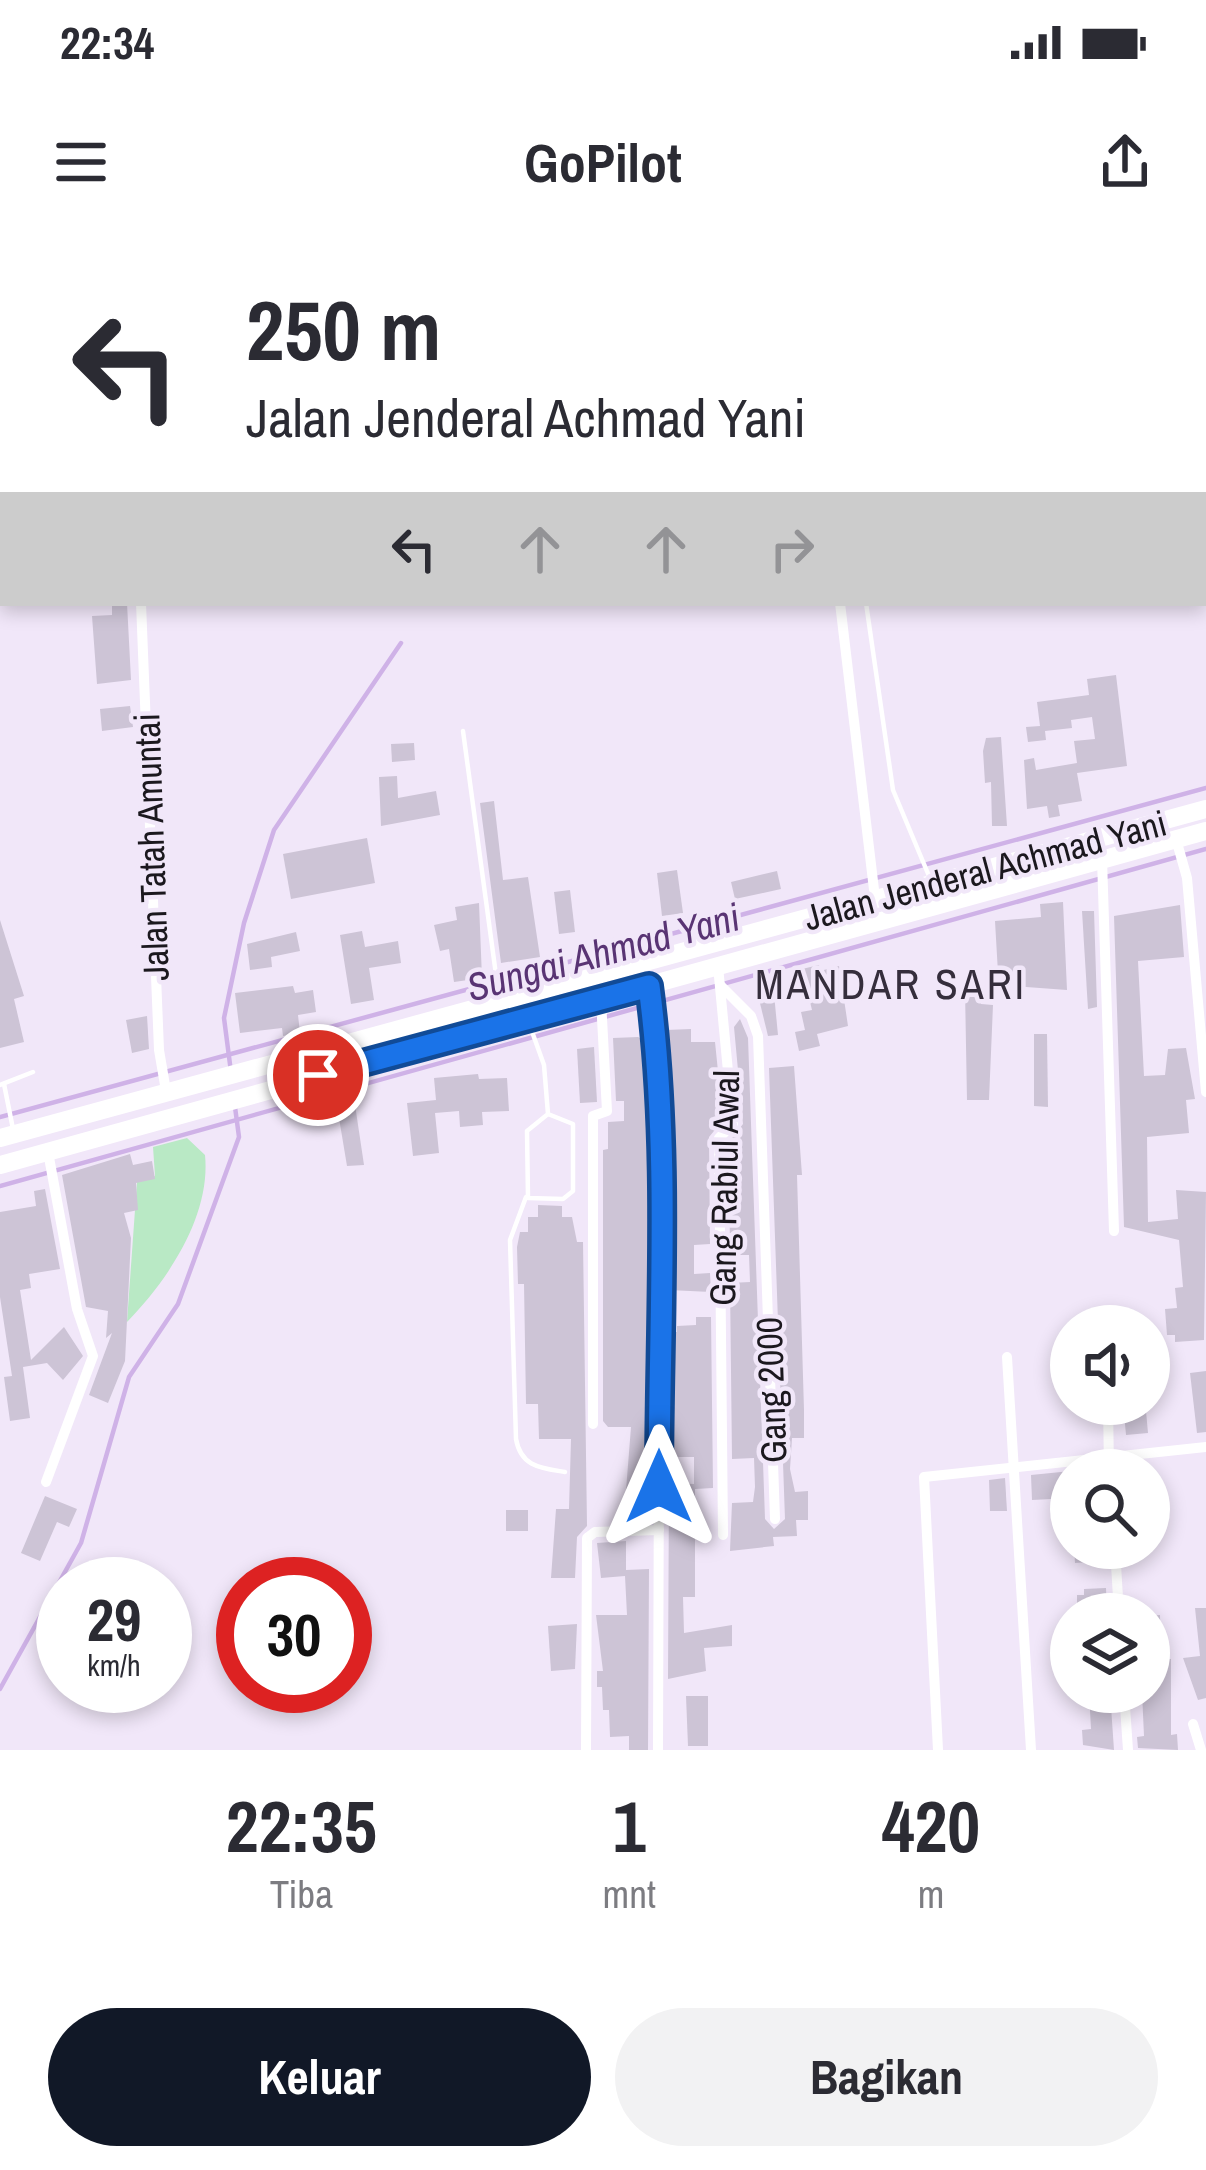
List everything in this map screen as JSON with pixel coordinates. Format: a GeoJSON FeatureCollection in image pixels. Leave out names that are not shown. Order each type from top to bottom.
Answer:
{"type":"FeatureCollection","features":[{"type":"Feature","properties":{"kind":"highway","name":"Jalan Jenderal Achmad Yani"},"geometry":{"type":"LineString","coordinates":[[0,1165],[51,1164],[214,1102],[650,997],[720,976],[873,885],[930,877],[1206,809]]}},
{"type":"Feature","properties":{"kind":"highway","name":"Jalan Jenderal Achmad Yani"},"geometry":{"type":"LineString","coordinates":[[9,1131],[164,1080],[214,1078],[499,995],[1102,865],[1206,831]]}},
{"type":"Feature","properties":{"kind":"street","name":"Jalan Tatah Amuntai"},"geometry":{"type":"LineString","coordinates":[[140,606],[164,1080]]}},
{"type":"Feature","properties":{"kind":"street"},"geometry":{"type":"LineString","coordinates":[[840,606],[873,885]]}},
{"type":"Feature","properties":{"kind":"street"},"geometry":{"type":"LineString","coordinates":[[1176,839],[1187,878],[1206,1092]]}},
{"type":"Feature","properties":{"kind":"street"},"geometry":{"type":"LineString","coordinates":[[1102,865],[1114,1231]]}},
{"type":"Feature","properties":{"kind":"street","name":"Gang 2000"},"geometry":{"type":"LineString","coordinates":[[720,976],[751,1016],[758,1036],[775,1520]]}},
{"type":"Feature","properties":{"kind":"street","name":"Gang Rabiul Awal"},"geometry":{"type":"LineString","coordinates":[[720,976],[733,1124],[719,1138],[723,1535]]}},
{"type":"Feature","properties":{"kind":"street"},"geometry":{"type":"LineString","coordinates":[[650,997],[660,1145],[658,1750]]}},
{"type":"Feature","properties":{"kind":"street"},"geometry":{"type":"LineString","coordinates":[[593,1424],[593,1116],[607,1111],[601,1009]]}},
{"type":"Feature","properties":{"kind":"street"},"geometry":{"type":"LineString","coordinates":[[46,1482],[93,1356],[77,1310],[51,1164]]}},
{"type":"Feature","properties":{"kind":"street"},"geometry":{"type":"LineString","coordinates":[[1006,1358],[1031,1750]]}},
{"type":"Feature","properties":{"kind":"street"},"geometry":{"type":"LineString","coordinates":[[1170,1453],[1206,1447]]}},
{"type":"Feature","properties":{"kind":"street"},"geometry":{"type":"LineString","coordinates":[[938,1750],[922,1480],[929,1473],[1050,1465]]}},
{"type":"Feature","properties":{"kind":"street"},"geometry":{"type":"LineString","coordinates":[[586,1750],[587,1538],[595,1532],[659,1530]]}},
{"type":"Feature","properties":{"kind":"street"},"geometry":{"type":"LineString","coordinates":[[1125,1713],[1128,1750]]}},
{"type":"Feature","properties":{"kind":"street"},"geometry":{"type":"LineString","coordinates":[[1193,1724],[1201,1750]]}},
{"type":"Feature","properties":{"kind":"lane"},"geometry":{"type":"LineString","coordinates":[[866,606],[893,790],[930,877]]}},
{"type":"Feature","properties":{"kind":"lane"},"geometry":{"type":"LineString","coordinates":[[463,731],[499,995]]}},
{"type":"Feature","properties":{"kind":"lane"},"geometry":{"type":"LineString","coordinates":[[530,1025],[548,1114]]}},
{"type":"Feature","properties":{"kind":"lane"},"geometry":{"type":"LineString","coordinates":[[9,1131],[2,1085],[33,1072]]}},
{"type":"Feature","properties":{"kind":"lane"},"geometry":{"type":"LineString","coordinates":[[526,1197],[563,1199],[573,1191],[573,1124],[548,1114]]}},
{"type":"Feature","properties":{"kind":"lane"},"geometry":{"type":"LineString","coordinates":[[548,1114],[527,1131],[526,1197],[510,1240],[516,1439],[524,1459],[535,1467],[565,1472]]}},
{"type":"Feature","properties":{"kind":"green space"},"geometry":{"type":"Polygon","coordinates":[[[187,1138],[205,1155],[205,1178],[194,1224],[171,1267],[127,1322],[137,1182],[155,1176],[153,1147],[187,1138]]]}},
{"type":"Feature","properties":{"kind":"building"},"geometry":{"type":"Polygon","coordinates":[[[112,606],[127,606],[131,680],[97,684],[92,616],[112,615],[112,606]]]}},
{"type":"Feature","properties":{"kind":"building"},"geometry":{"type":"Polygon","coordinates":[[[1116,675],[1127,766],[1077,773],[1082,801],[1058,805],[1060,816],[1049,818],[1047,806],[1027,809],[1024,760],[1034,758],[1036,770],[1077,763],[1074,741],[1095,739],[1092,717],[1071,720],[1072,728],[1045,731],[1046,740],[1028,742],[1026,727],[1040,726],[1037,702],[1089,695],[1087,679],[1116,675]]]}},
{"type":"Feature","properties":{"kind":"building"},"geometry":{"type":"Polygon","coordinates":[[[130,706],[133,727],[102,731],[100,709],[130,706]]]}},
{"type":"Feature","properties":{"kind":"building"},"geometry":{"type":"Polygon","coordinates":[[[1001,737],[1007,826],[992,826],[991,782],[985,783],[983,751],[986,738],[1001,737]]]}},
{"type":"Feature","properties":{"kind":"building"},"geometry":{"type":"Polygon","coordinates":[[[414,743],[415,760],[392,762],[391,744],[414,743]]]}},
{"type":"Feature","properties":{"kind":"building"},"geometry":{"type":"Polygon","coordinates":[[[397,776],[398,798],[436,791],[440,815],[381,826],[379,777],[397,776]]]}},
{"type":"Feature","properties":{"kind":"building"},"geometry":{"type":"Polygon","coordinates":[[[494,801],[503,880],[528,877],[540,957],[501,963],[480,803],[494,801]]]}},
{"type":"Feature","properties":{"kind":"building"},"geometry":{"type":"Polygon","coordinates":[[[367,838],[375,883],[291,899],[283,854],[367,838]]]}},
{"type":"Feature","properties":{"kind":"building"},"geometry":{"type":"Polygon","coordinates":[[[677,870],[683,913],[662,916],[657,873],[677,870]]]}},
{"type":"Feature","properties":{"kind":"building"},"geometry":{"type":"Polygon","coordinates":[[[777,871],[781,889],[735,899],[731,882],[777,871]]]}},
{"type":"Feature","properties":{"kind":"building"},"geometry":{"type":"Polygon","coordinates":[[[570,890],[575,932],[559,934],[554,892],[570,890]]]}},
{"type":"Feature","properties":{"kind":"building"},"geometry":{"type":"Polygon","coordinates":[[[1063,902],[1067,990],[1014,986],[1013,972],[998,973],[995,921],[1041,917],[1040,904],[1063,902]]]}},
{"type":"Feature","properties":{"kind":"building"},"geometry":{"type":"Polygon","coordinates":[[[479,903],[482,978],[454,982],[449,949],[440,951],[434,925],[457,920],[455,907],[479,903]]]}},
{"type":"Feature","properties":{"kind":"building"},"geometry":{"type":"Polygon","coordinates":[[[1180,905],[1184,957],[1138,961],[1144,1076],[1165,1075],[1168,1049],[1186,1048],[1195,1099],[1186,1100],[1189,1133],[1147,1137],[1148,1222],[1178,1219],[1176,1190],[1206,1192],[1204,1340],[1175,1342],[1175,1335],[1170,1335],[1170,1309],[1177,1308],[1175,1288],[1183,1287],[1179,1240],[1124,1227],[1114,916],[1180,905]]]}},
{"type":"Feature","properties":{"kind":"building"},"geometry":{"type":"Polygon","coordinates":[[[1082,911],[1094,911],[1097,1007],[1088,1009],[1082,911]]]}},
{"type":"Feature","properties":{"kind":"building"},"geometry":{"type":"Polygon","coordinates":[[[0,920],[24,996],[14,999],[24,1042],[0,1048],[0,920]]]}},
{"type":"Feature","properties":{"kind":"building"},"geometry":{"type":"Polygon","coordinates":[[[362,931],[365,947],[398,941],[401,963],[369,968],[374,1000],[351,1004],[340,935],[362,931]]]}},
{"type":"Feature","properties":{"kind":"building"},"geometry":{"type":"Polygon","coordinates":[[[296,932],[300,951],[271,957],[272,967],[250,970],[247,944],[296,932]]]}},
{"type":"Feature","properties":{"kind":"building"},"geometry":{"type":"Polygon","coordinates":[[[819,965],[820,971],[839,966],[848,1026],[817,1034],[820,1046],[799,1051],[795,1032],[805,1030],[801,1012],[812,1010],[802,969],[819,965]]]}},
{"type":"Feature","properties":{"kind":"building"},"geometry":{"type":"Polygon","coordinates":[[[293,986],[295,993],[313,990],[316,1012],[298,1015],[300,1033],[283,1036],[282,1028],[240,1033],[235,993],[293,986]]]}},
{"type":"Feature","properties":{"kind":"building"},"geometry":{"type":"Polygon","coordinates":[[[965,990],[981,990],[981,1004],[993,1005],[989,1100],[967,1100],[965,990]]]}},
{"type":"Feature","properties":{"kind":"building"},"geometry":{"type":"Polygon","coordinates":[[[774,994],[778,1035],[768,1036],[758,995],[774,994]]]}},
{"type":"Feature","properties":{"kind":"building"},"geometry":{"type":"Polygon","coordinates":[[[147,1016],[149,1049],[132,1053],[126,1020],[147,1016]]]}},
{"type":"Feature","properties":{"kind":"building"},"geometry":{"type":"Polygon","coordinates":[[[740,1019],[748,1038],[765,1519],[774,1529],[785,1519],[769,1068],[794,1066],[802,1175],[797,1175],[804,1438],[792,1438],[790,1469],[795,1492],[808,1491],[808,1520],[796,1520],[797,1536],[773,1537],[774,1546],[730,1551],[732,1503],[753,1502],[755,1487],[754,1458],[732,1459],[730,1283],[750,1282],[749,1255],[730,1255],[729,1142],[743,1124],[734,1027],[740,1019]]]}},
{"type":"Feature","properties":{"kind":"building"},"geometry":{"type":"Polygon","coordinates":[[[691,1029],[691,1042],[715,1042],[723,1120],[709,1137],[710,1244],[694,1245],[694,1274],[710,1273],[711,1292],[669,1290],[666,1030],[691,1029]]]}},
{"type":"Feature","properties":{"kind":"building"},"geometry":{"type":"Polygon","coordinates":[[[1034,1034],[1047,1034],[1048,1107],[1034,1106],[1034,1034]]]}},
{"type":"Feature","properties":{"kind":"building"},"geometry":{"type":"Polygon","coordinates":[[[638,1037],[648,1042],[649,1521],[642,1521],[642,1503],[625,1503],[631,1427],[608,1427],[603,1421],[603,1150],[608,1149],[608,1122],[624,1121],[624,1101],[616,1101],[613,1038],[638,1037]]]}},
{"type":"Feature","properties":{"kind":"building"},"geometry":{"type":"Polygon","coordinates":[[[594,1047],[597,1102],[580,1103],[577,1049],[594,1047]]]}},
{"type":"Feature","properties":{"kind":"building"},"geometry":{"type":"Polygon","coordinates":[[[478,1074],[479,1079],[507,1078],[509,1111],[482,1112],[483,1125],[460,1127],[459,1111],[435,1113],[439,1153],[413,1156],[407,1103],[436,1100],[434,1078],[478,1074]]]}},
{"type":"Feature","properties":{"kind":"building"},"geometry":{"type":"Polygon","coordinates":[[[354,1098],[364,1165],[347,1166],[336,1100],[354,1098]]]}},
{"type":"Feature","properties":{"kind":"building"},"geometry":{"type":"Polygon","coordinates":[[[130,1154],[133,1165],[152,1161],[155,1179],[136,1183],[138,1210],[124,1213],[131,1238],[125,1361],[108,1403],[89,1395],[112,1333],[106,1338],[108,1311],[86,1307],[62,1175],[130,1154]]]}},
{"type":"Feature","properties":{"kind":"building"},"geometry":{"type":"Polygon","coordinates":[[[45,1189],[60,1269],[29,1274],[31,1288],[20,1290],[31,1360],[64,1327],[83,1356],[63,1380],[47,1363],[23,1367],[30,1418],[10,1421],[4,1377],[12,1376],[0,1297],[0,1212],[36,1206],[34,1191],[45,1189]]]}},
{"type":"Feature","properties":{"kind":"building"},"geometry":{"type":"Polygon","coordinates":[[[538,1205],[562,1206],[562,1217],[572,1217],[577,1242],[583,1242],[587,1526],[577,1537],[575,1578],[551,1578],[556,1509],[569,1509],[571,1439],[539,1439],[538,1404],[526,1404],[524,1284],[518,1284],[517,1247],[520,1232],[528,1232],[528,1217],[538,1217],[538,1205]]]}},
{"type":"Feature","properties":{"kind":"building"},"geometry":{"type":"Polygon","coordinates":[[[696,1317],[711,1317],[713,1488],[695,1489],[695,1597],[683,1597],[684,1633],[732,1625],[732,1646],[704,1648],[706,1671],[668,1679],[669,1483],[694,1484],[694,1457],[675,1457],[675,1450],[669,1450],[669,1332],[677,1332],[677,1326],[696,1325],[696,1317]]]}},
{"type":"Feature","properties":{"kind":"building"},"geometry":{"type":"Polygon","coordinates":[[[1206,1371],[1206,1432],[1197,1433],[1190,1373],[1206,1371]]]}},
{"type":"Feature","properties":{"kind":"building"},"geometry":{"type":"Polygon","coordinates":[[[1125,1425],[1147,1425],[1148,1433],[1126,1435],[1125,1425]]]}},
{"type":"Feature","properties":{"kind":"building"},"geometry":{"type":"Polygon","coordinates":[[[1050,1473],[1050,1499],[1032,1500],[1031,1475],[1050,1473]]]}},
{"type":"Feature","properties":{"kind":"building"},"geometry":{"type":"Polygon","coordinates":[[[1005,1478],[1007,1511],[990,1511],[989,1480],[1005,1478]]]}},
{"type":"Feature","properties":{"kind":"building"},"geometry":{"type":"Polygon","coordinates":[[[45,1496],[77,1509],[69,1527],[57,1522],[42,1557],[21,1553],[45,1496]]]}},
{"type":"Feature","properties":{"kind":"building"},"geometry":{"type":"Polygon","coordinates":[[[506,1510],[528,1510],[528,1531],[506,1531],[506,1510]]]}},
{"type":"Feature","properties":{"kind":"building"},"geometry":{"type":"Polygon","coordinates":[[[626,1541],[626,1570],[649,1569],[648,1750],[629,1750],[629,1736],[610,1737],[609,1710],[603,1710],[602,1687],[597,1687],[597,1671],[603,1671],[596,1615],[627,1615],[625,1576],[601,1578],[597,1543],[626,1541]]]}},
{"type":"Feature","properties":{"kind":"building"},"geometry":{"type":"Polygon","coordinates":[[[1106,1588],[1106,1593],[1084,1593],[1084,1589],[1106,1588]]]}},
{"type":"Feature","properties":{"kind":"building"},"geometry":{"type":"Polygon","coordinates":[[[1195,1608],[1206,1608],[1206,1698],[1198,1700],[1183,1658],[1200,1656],[1195,1608]]]}},
{"type":"Feature","properties":{"kind":"building"},"geometry":{"type":"Polygon","coordinates":[[[577,1624],[575,1669],[551,1671],[548,1626],[577,1624]]]}},
{"type":"Feature","properties":{"kind":"building"},"geometry":{"type":"Polygon","coordinates":[[[1171,1659],[1171,1735],[1177,1734],[1178,1750],[1138,1748],[1137,1737],[1144,1736],[1143,1713],[1170,1713],[1171,1659]]]}},
{"type":"Feature","properties":{"kind":"building"},"geometry":{"type":"Polygon","coordinates":[[[686,1696],[708,1696],[708,1746],[688,1746],[686,1696]]]}},
{"type":"Feature","properties":{"kind":"building"},"geometry":{"type":"Polygon","coordinates":[[[1090,1713],[1111,1713],[1114,1750],[1083,1745],[1082,1730],[1091,1729],[1090,1713]]]}},
{"type":"Feature","properties":{"kind":"waterway"},"geometry":{"type":"LineString","coordinates":[[231,1072],[224,1018],[244,923],[274,830],[401,643]]}},
{"type":"Feature","properties":{"kind":"waterway","name":"Sungai Ahmad Yani"},"geometry":{"type":"LineString","coordinates":[[0,1117],[1206,788]]}},
{"type":"Feature","properties":{"kind":"waterway","name":"Sungai Ahmad Yani"},"geometry":{"type":"LineString","coordinates":[[0,1186],[1206,849]]}},
{"type":"Feature","properties":{"kind":"waterway"},"geometry":{"type":"LineString","coordinates":[[0,1689],[81,1543],[129,1377],[178,1304],[239,1137],[235,1107]]}},
{"type":"Feature","properties":{"kind":"district","name":"MANDAR SARI"},"geometry":{"type":"Point","coordinates":[891,984]}},
{"type":"Feature","properties":{"kind":"route"},"geometry":{"type":"LineString","coordinates":[[318,1075],[649,986],[658,1041],[659,1487]]}}]}
